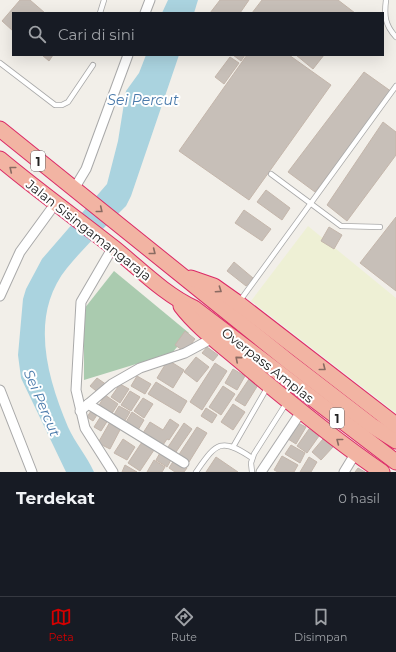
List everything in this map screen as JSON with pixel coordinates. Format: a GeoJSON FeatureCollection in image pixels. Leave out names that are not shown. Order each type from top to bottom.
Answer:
{"type":"FeatureCollection","features":[{"type":"Feature","properties":{"kind":"highway","name":"Jalan Sisingamangaraja"},"geometry":{"type":"LineString","coordinates":[[0,129],[75,191],[183,276]]}},
{"type":"Feature","properties":{"kind":"highway","name":"Jalan Sisingamangaraja"},"geometry":{"type":"LineString","coordinates":[[0,159],[60,208],[113,247],[177,300]]}},
{"type":"Feature","properties":{"kind":"highway"},"geometry":{"type":"LineString","coordinates":[[183,276],[214,286],[396,425]]}},
{"type":"Feature","properties":{"kind":"highway","name":"Overpass Amplas"},"geometry":{"type":"LineString","coordinates":[[183,276],[288,361],[396,441]]}},
{"type":"Feature","properties":{"kind":"highway"},"geometry":{"type":"LineString","coordinates":[[177,300],[194,322],[269,386],[355,454],[382,472]]}},
{"type":"Feature","properties":{"kind":"highway","name":"Overpass Amplas"},"geometry":{"type":"LineString","coordinates":[[177,300],[194,308],[277,373],[396,462]]}},
{"type":"Feature","properties":{"kind":"street"},"geometry":{"type":"LineString","coordinates":[[145,12],[150,0]]}},
{"type":"Feature","properties":{"kind":"street"},"geometry":{"type":"LineString","coordinates":[[75,191],[86,169],[128,56]]}},
{"type":"Feature","properties":{"kind":"street"},"geometry":{"type":"LineString","coordinates":[[0,296],[20,252],[60,208]]}},
{"type":"Feature","properties":{"kind":"street"},"geometry":{"type":"LineString","coordinates":[[112,472],[85,428],[76,390],[81,302],[113,247]]}},
{"type":"Feature","properties":{"kind":"street"},"geometry":{"type":"LineString","coordinates":[[80,411],[112,384],[140,368],[185,353],[213,338]]}},
{"type":"Feature","properties":{"kind":"street"},"geometry":{"type":"LineString","coordinates":[[0,390],[32,472]]}},
{"type":"Feature","properties":{"kind":"street"},"geometry":{"type":"LineString","coordinates":[[88,404],[184,463]]}},
{"type":"Feature","properties":{"kind":"street"},"geometry":{"type":"LineString","coordinates":[[261,472],[301,412]]}},
{"type":"Feature","properties":{"kind":"street"},"geometry":{"type":"LineString","coordinates":[[344,472],[355,454]]}},
{"type":"Feature","properties":{"kind":"lane"},"geometry":{"type":"LineString","coordinates":[[100,12],[104,0]]}},
{"type":"Feature","properties":{"kind":"lane"},"geometry":{"type":"LineString","coordinates":[[386,0],[384,13],[386,22],[389,30],[396,37]]}},
{"type":"Feature","properties":{"kind":"lane"},"geometry":{"type":"LineString","coordinates":[[0,63],[55,106],[68,102],[93,65]]}},
{"type":"Feature","properties":{"kind":"lane"},"geometry":{"type":"LineString","coordinates":[[238,303],[311,205],[396,86]]}},
{"type":"Feature","properties":{"kind":"lane"},"geometry":{"type":"LineString","coordinates":[[271,174],[341,226],[380,227]]}},
{"type":"Feature","properties":{"kind":"lane"},"geometry":{"type":"LineString","coordinates":[[233,447],[269,386]]}},
{"type":"Feature","properties":{"kind":"lane"},"geometry":{"type":"LineString","coordinates":[[252,472],[252,458],[288,401]]}},
{"type":"Feature","properties":{"kind":"lane"},"geometry":{"type":"LineString","coordinates":[[196,472],[213,448],[224,445],[233,447],[252,458]]}},
{"type":"Feature","properties":{"kind":"green space"},"geometry":{"type":"Polygon","coordinates":[[[308,226],[396,298],[396,413],[251,301],[308,226]]]}},
{"type":"Feature","properties":{"kind":"green space"},"geometry":{"type":"Polygon","coordinates":[[[114,271],[189,333],[172,353],[84,380],[84,309],[114,271]]]}},
{"type":"Feature","properties":{"kind":"water"},"geometry":{"type":"Polygon","coordinates":[[[168,0],[198,0],[194,12],[162,12],[168,0]]]}},
{"type":"Feature","properties":{"kind":"water","name":"Sei Percut"},"geometry":{"type":"Polygon","coordinates":[[[146,56],[179,56],[131,196],[126,206],[88,244],[67,268],[55,286],[48,306],[45,326],[45,346],[48,367],[60,408],[68,427],[94,472],[66,472],[21,378],[18,355],[23,299],[26,289],[42,259],[107,184],[118,141],[126,91],[139,73],[146,56]]]}},
{"type":"Feature","properties":{"kind":"building"},"geometry":{"type":"Polygon","coordinates":[[[20,0],[30,0],[44,12],[12,12],[12,30],[2,21],[20,0]]]}},
{"type":"Feature","properties":{"kind":"building"},"geometry":{"type":"Polygon","coordinates":[[[220,0],[249,0],[241,12],[211,12],[220,0]]]}},
{"type":"Feature","properties":{"kind":"building"},"geometry":{"type":"Polygon","coordinates":[[[262,0],[338,0],[354,12],[253,12],[262,0]]]}},
{"type":"Feature","properties":{"kind":"building"},"geometry":{"type":"Polygon","coordinates":[[[43,56],[52,56],[49,61],[43,56]]]}},
{"type":"Feature","properties":{"kind":"building"},"geometry":{"type":"Polygon","coordinates":[[[234,56],[244,56],[241,61],[234,56]]]}},
{"type":"Feature","properties":{"kind":"building"},"geometry":{"type":"Polygon","coordinates":[[[246,56],[290,56],[331,85],[249,200],[179,151],[246,56]]]}},
{"type":"Feature","properties":{"kind":"building"},"geometry":{"type":"Polygon","coordinates":[[[297,56],[323,56],[313,69],[297,56]]]}},
{"type":"Feature","properties":{"kind":"building"},"geometry":{"type":"Polygon","coordinates":[[[230,57],[239,63],[224,84],[215,77],[230,57]]]}},
{"type":"Feature","properties":{"kind":"building"},"geometry":{"type":"Polygon","coordinates":[[[364,72],[392,92],[315,192],[288,172],[364,72]]]}},
{"type":"Feature","properties":{"kind":"building"},"geometry":{"type":"Polygon","coordinates":[[[383,122],[396,132],[396,155],[347,221],[327,205],[383,122]]]}},
{"type":"Feature","properties":{"kind":"building"},"geometry":{"type":"Polygon","coordinates":[[[266,190],[290,208],[282,220],[257,202],[266,190]]]}},
{"type":"Feature","properties":{"kind":"building"},"geometry":{"type":"Polygon","coordinates":[[[244,210],[271,229],[262,241],[235,223],[244,210]]]}},
{"type":"Feature","properties":{"kind":"building"},"geometry":{"type":"Polygon","coordinates":[[[396,217],[396,291],[360,263],[396,217]]]}},
{"type":"Feature","properties":{"kind":"building"},"geometry":{"type":"Polygon","coordinates":[[[329,227],[342,235],[334,249],[321,241],[329,227]]]}},
{"type":"Feature","properties":{"kind":"building"},"geometry":{"type":"Polygon","coordinates":[[[234,262],[253,278],[246,286],[227,271],[234,262]]]}},
{"type":"Feature","properties":{"kind":"building"},"geometry":{"type":"Polygon","coordinates":[[[185,331],[195,339],[185,352],[175,345],[185,331]]]}},
{"type":"Feature","properties":{"kind":"building"},"geometry":{"type":"Polygon","coordinates":[[[207,347],[218,355],[213,361],[202,353],[207,347]]]}},
{"type":"Feature","properties":{"kind":"building"},"geometry":{"type":"Polygon","coordinates":[[[196,357],[209,367],[197,382],[184,372],[196,357]]]}},
{"type":"Feature","properties":{"kind":"building"},"geometry":{"type":"Polygon","coordinates":[[[168,360],[184,370],[173,388],[157,378],[168,360]]]}},
{"type":"Feature","properties":{"kind":"building"},"geometry":{"type":"Polygon","coordinates":[[[215,363],[227,371],[202,410],[190,402],[215,363]]]}},
{"type":"Feature","properties":{"kind":"building"},"geometry":{"type":"Polygon","coordinates":[[[233,369],[245,376],[237,390],[225,383],[233,369]]]}},
{"type":"Feature","properties":{"kind":"building"},"geometry":{"type":"Polygon","coordinates":[[[137,376],[151,384],[145,394],[131,386],[137,376]]]}},
{"type":"Feature","properties":{"kind":"building"},"geometry":{"type":"Polygon","coordinates":[[[97,378],[107,385],[100,394],[90,386],[97,378]]]}},
{"type":"Feature","properties":{"kind":"building"},"geometry":{"type":"Polygon","coordinates":[[[249,379],[258,385],[245,406],[235,400],[249,379]]]}},
{"type":"Feature","properties":{"kind":"building"},"geometry":{"type":"Polygon","coordinates":[[[156,382],[187,401],[180,413],[148,394],[156,382]]]}},
{"type":"Feature","properties":{"kind":"building"},"geometry":{"type":"Polygon","coordinates":[[[120,384],[129,389],[120,403],[111,397],[120,384]]]}},
{"type":"Feature","properties":{"kind":"building"},"geometry":{"type":"Polygon","coordinates":[[[223,386],[235,394],[221,415],[209,407],[223,386]]]}},
{"type":"Feature","properties":{"kind":"building"},"geometry":{"type":"Polygon","coordinates":[[[130,391],[140,397],[131,411],[121,405],[130,391]]]}},
{"type":"Feature","properties":{"kind":"building"},"geometry":{"type":"Polygon","coordinates":[[[105,395],[118,404],[111,415],[98,407],[105,395]]]}},
{"type":"Feature","properties":{"kind":"building"},"geometry":{"type":"Polygon","coordinates":[[[143,398],[153,404],[144,418],[134,411],[143,398]]]}},
{"type":"Feature","properties":{"kind":"building"},"geometry":{"type":"Polygon","coordinates":[[[233,404],[245,412],[233,430],[221,422],[233,404]]]}},
{"type":"Feature","properties":{"kind":"building"},"geometry":{"type":"Polygon","coordinates":[[[119,406],[130,412],[123,424],[112,418],[119,406]]]}},
{"type":"Feature","properties":{"kind":"building"},"geometry":{"type":"Polygon","coordinates":[[[206,408],[217,415],[212,423],[201,416],[206,408]]]}},
{"type":"Feature","properties":{"kind":"building"},"geometry":{"type":"Polygon","coordinates":[[[91,411],[97,415],[93,421],[87,417],[91,411]]]}},
{"type":"Feature","properties":{"kind":"building"},"geometry":{"type":"Polygon","coordinates":[[[132,412],[144,420],[138,430],[126,422],[132,412]]]}},
{"type":"Feature","properties":{"kind":"building"},"geometry":{"type":"Polygon","coordinates":[[[101,416],[108,420],[101,431],[94,427],[101,416]]]}},
{"type":"Feature","properties":{"kind":"building"},"geometry":{"type":"Polygon","coordinates":[[[170,419],[179,425],[169,440],[167,439],[163,445],[143,433],[150,422],[163,430],[170,419]]]}},
{"type":"Feature","properties":{"kind":"building"},"geometry":{"type":"Polygon","coordinates":[[[110,422],[121,428],[110,449],[98,443],[110,422]]]}},
{"type":"Feature","properties":{"kind":"building"},"geometry":{"type":"Polygon","coordinates":[[[184,423],[192,429],[176,452],[168,447],[184,423]]]}},
{"type":"Feature","properties":{"kind":"building"},"geometry":{"type":"Polygon","coordinates":[[[298,423],[306,427],[296,444],[288,439],[298,423]]]}},
{"type":"Feature","properties":{"kind":"building"},"geometry":{"type":"Polygon","coordinates":[[[197,427],[207,433],[189,462],[178,456],[197,427]]]}},
{"type":"Feature","properties":{"kind":"building"},"geometry":{"type":"Polygon","coordinates":[[[309,429],[319,436],[307,453],[297,446],[309,429]]]}},
{"type":"Feature","properties":{"kind":"building"},"geometry":{"type":"Polygon","coordinates":[[[123,439],[135,447],[127,460],[114,453],[123,439]]]}},
{"type":"Feature","properties":{"kind":"building"},"geometry":{"type":"Polygon","coordinates":[[[323,439],[333,447],[321,460],[312,452],[323,439]]]}},
{"type":"Feature","properties":{"kind":"building"},"geometry":{"type":"Polygon","coordinates":[[[142,442],[154,450],[140,471],[128,463],[142,442]]]}},
{"type":"Feature","properties":{"kind":"building"},"geometry":{"type":"Polygon","coordinates":[[[291,445],[305,453],[300,463],[285,454],[291,445]]]}},
{"type":"Feature","properties":{"kind":"building"},"geometry":{"type":"Polygon","coordinates":[[[161,451],[172,458],[167,467],[156,460],[161,451]]]}},
{"type":"Feature","properties":{"kind":"building"},"geometry":{"type":"Polygon","coordinates":[[[282,456],[298,465],[294,472],[278,472],[274,470],[282,456]]]}},
{"type":"Feature","properties":{"kind":"building"},"geometry":{"type":"Polygon","coordinates":[[[216,457],[238,472],[206,472],[216,457]]]}},
{"type":"Feature","properties":{"kind":"building"},"geometry":{"type":"Polygon","coordinates":[[[309,457],[317,462],[311,472],[300,472],[309,457]]]}},
{"type":"Feature","properties":{"kind":"building"},"geometry":{"type":"Polygon","coordinates":[[[154,460],[165,467],[162,472],[147,472],[154,460]]]}},
{"type":"Feature","properties":{"kind":"building"},"geometry":{"type":"Polygon","coordinates":[[[174,460],[187,468],[184,472],[175,472],[169,468],[174,460]]]}},
{"type":"Feature","properties":{"kind":"building"},"geometry":{"type":"Polygon","coordinates":[[[125,465],[137,472],[122,472],[125,465]]]}},
{"type":"Feature","properties":{"kind":"building"},"geometry":{"type":"Polygon","coordinates":[[[358,468],[365,472],[355,472],[358,468]]]}}]}
